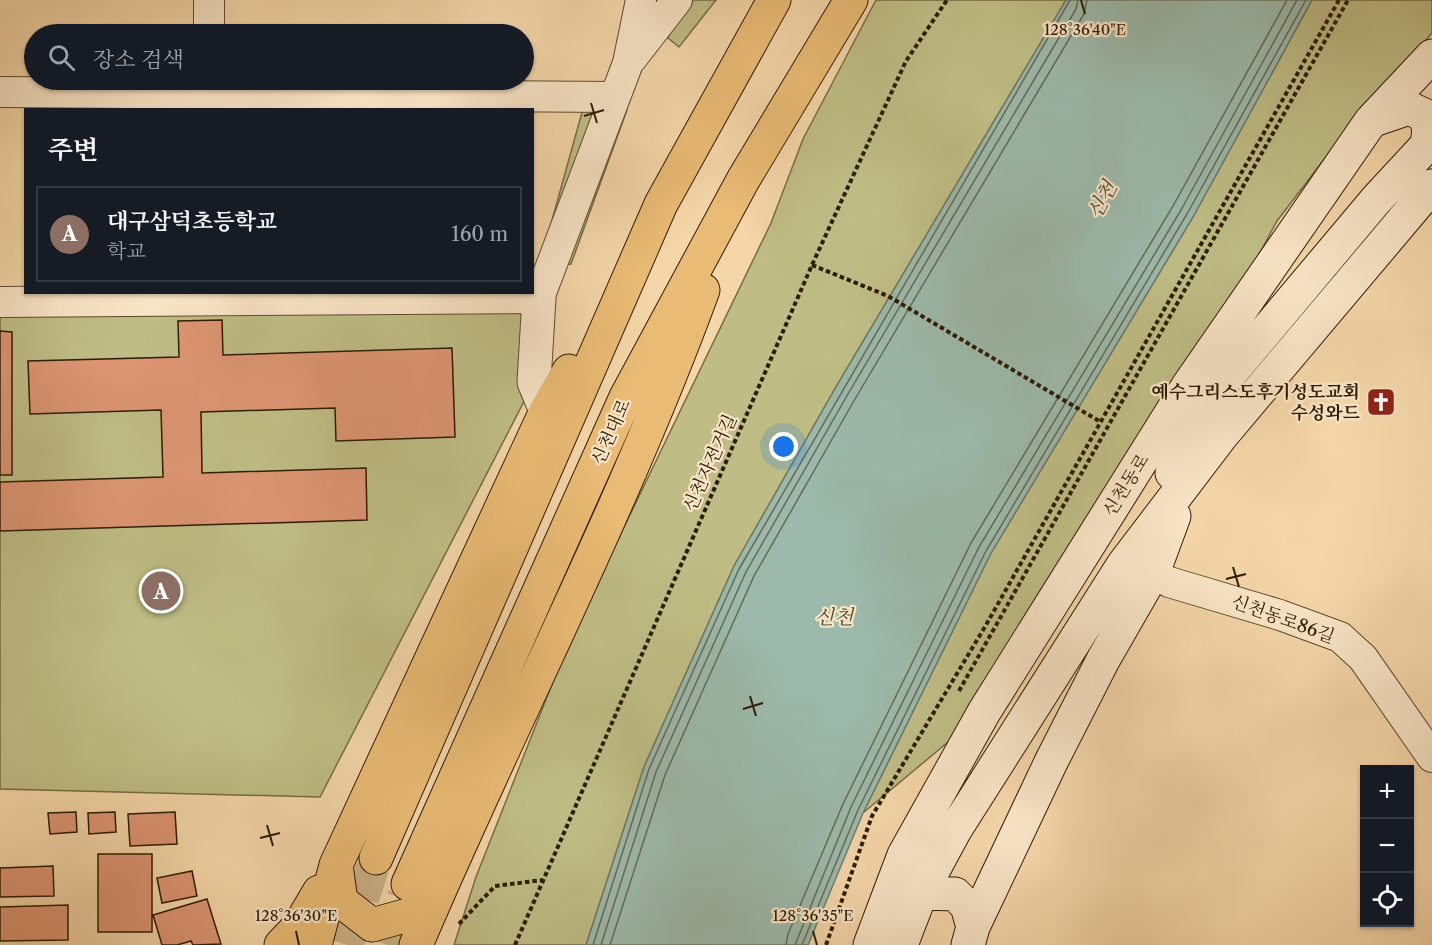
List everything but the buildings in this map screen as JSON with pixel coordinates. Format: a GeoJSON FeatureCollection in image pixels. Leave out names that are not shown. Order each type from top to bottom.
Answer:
{"type":"FeatureCollection","features":[{"type":"Feature","properties":{"kind":"highway"},"geometry":{"type":"LineString","coordinates":[[281,945],[299,926],[336,865],[546,411],[774,0]]}},
{"type":"Feature","properties":{"kind":"highway","name":"신천대로"},"geometry":{"type":"LineString","coordinates":[[408,884],[626,397],[743,180],[850,0]]}},
{"type":"Feature","properties":{"kind":"highway"},"geometry":{"type":"LineString","coordinates":[[416,945],[558,635],[673,372],[743,180]]}},
{"type":"Feature","properties":{"kind":"highway"},"geometry":{"type":"LineString","coordinates":[[376,858],[661,204]]}},
{"type":"Feature","properties":{"kind":"highway"},"geometry":{"type":"LineString","coordinates":[[336,865],[341,901],[372,924],[415,913],[451,869]]}},
{"type":"Feature","properties":{"kind":"highway"},"geometry":{"type":"LineString","coordinates":[[315,945],[336,865]]}},
{"type":"Feature","properties":{"kind":"main road","name":"신천동로"},"geometry":{"type":"LineString","coordinates":[[870,945],[904,855],[984,712],[1188,386],[1371,121],[1432,56]]}},
{"type":"Feature","properties":{"kind":"main road"},"geometry":{"type":"LineString","coordinates":[[971,936],[1051,762],[1103,660],[1138,569],[1224,381],[1376,200],[1427,145],[1429,128],[1424,115],[1409,108],[1371,121]]}},
{"type":"Feature","properties":{"kind":"main road"},"geometry":{"type":"LineString","coordinates":[[901,945],[921,893],[979,791],[1138,569],[1184,489],[1222,435],[1432,186]]}},
{"type":"Feature","properties":{"kind":"main road"},"geometry":{"type":"LineString","coordinates":[[539,298],[534,382],[546,411]]}},
{"type":"Feature","properties":{"kind":"main road"},"geometry":{"type":"LineString","coordinates":[[921,893],[955,894],[967,906],[971,936]]}},
{"type":"Feature","properties":{"kind":"street"},"geometry":{"type":"LineString","coordinates":[[209,0],[209,24]]}},
{"type":"Feature","properties":{"kind":"street"},"geometry":{"type":"LineString","coordinates":[[0,302],[211,296],[539,298],[628,63],[641,0]]}},
{"type":"Feature","properties":{"kind":"street"},"geometry":{"type":"LineString","coordinates":[[628,63],[677,0]]}},
{"type":"Feature","properties":{"kind":"street"},"geometry":{"type":"LineString","coordinates":[[0,92],[615,97]]}},
{"type":"Feature","properties":{"kind":"street","name":"신천동로86길"},"geometry":{"type":"LineString","coordinates":[[1138,569],[1169,582],[1280,615],[1340,637],[1363,658],[1432,757]]}},
{"type":"Feature","properties":{"kind":"path","name":"신천자전거길"},"geometry":{"type":"LineString","coordinates":[[515,945],[812,265],[906,61],[947,0]]}},
{"type":"Feature","properties":{"kind":"path"},"geometry":{"type":"LineString","coordinates":[[826,945],[872,816],[986,625],[1099,421],[1339,0]]}},
{"type":"Feature","properties":{"kind":"path"},"geometry":{"type":"LineString","coordinates":[[954,701],[1348,0]]}},
{"type":"Feature","properties":{"kind":"path"},"geometry":{"type":"LineString","coordinates":[[812,265],[888,296],[1099,421]]}},
{"type":"Feature","properties":{"kind":"path"},"geometry":{"type":"LineString","coordinates":[[452,932],[495,885],[543,879]]}},
{"type":"Feature","properties":{"kind":"shaded area"},"geometry":{"type":"Polygon","coordinates":[[[681,0],[716,0],[679,47],[668,38],[681,0]]]}},
{"type":"Feature","properties":{"kind":"shaded area"},"geometry":{"type":"Polygon","coordinates":[[[876,0],[1066,0],[836,387],[734,566],[644,767],[586,945],[454,945],[476,877],[569,641],[771,223],[803,139],[876,0]]]}},
{"type":"Feature","properties":{"kind":"shaded area"},"geometry":{"type":"Polygon","coordinates":[[[1312,0],[1432,0],[1432,33],[1345,132],[1277,221],[1188,386],[984,712],[863,813],[991,553],[1193,217],[1312,0]]]}},
{"type":"Feature","properties":{"kind":"shaded area"},"geometry":{"type":"Polygon","coordinates":[[[584,105],[627,110],[571,264],[539,267],[584,105]]]}},
{"type":"Feature","properties":{"kind":"shaded area"},"geometry":{"type":"Polygon","coordinates":[[[539,298],[534,382],[320,797],[0,789],[0,302],[539,298]]]}},
{"type":"Feature","properties":{"kind":"water","name":"신천"},"geometry":{"type":"Polygon","coordinates":[[[1066,0],[1312,0],[1193,217],[991,553],[863,813],[808,945],[586,945],[644,767],[734,566],[836,387],[1066,0]]]}},
{"type":"Feature","properties":{"kind":"tunnel"},"geometry":{"type":"LineString","coordinates":[[347,945],[376,858]]}},
{"type":"Feature","properties":{"kind":"tunnel"},"geometry":{"type":"LineString","coordinates":[[388,945],[404,895]]}},
{"type":"Feature","properties":{"kind":"place","name":"예수그리스도후기성도교회 수성와드"},"geometry":{"type":"Point","coordinates":[1381,402]}},
{"type":"Feature","properties":{"kind":"place","name":"대구삼덕초등학교"},"geometry":{"type":"Point","coordinates":[161,591]}}]}
